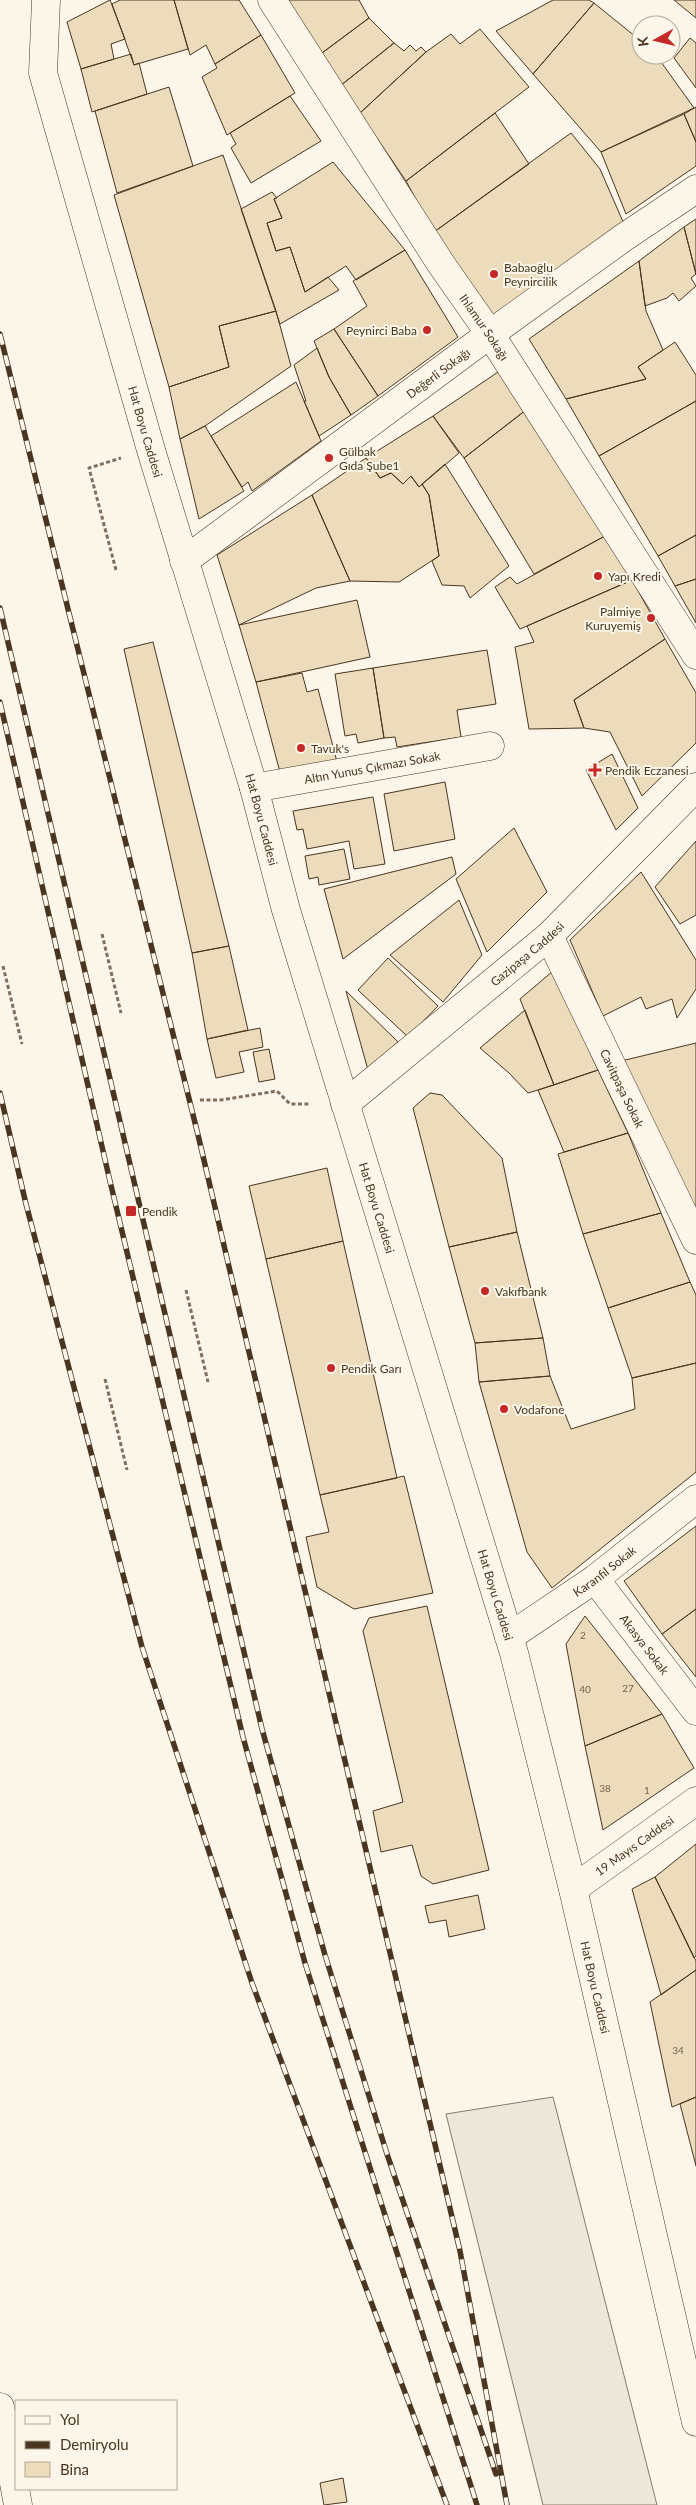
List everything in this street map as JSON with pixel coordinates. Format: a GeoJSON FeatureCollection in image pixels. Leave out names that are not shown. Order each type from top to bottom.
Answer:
{"type":"FeatureCollection","features":[{"type":"Feature","properties":{"kind":"street","name":"Ihlamur Sokağı"},"geometry":{"type":"LineString","coordinates":[[272,0],[440,264],[490,334],[696,655]]}},
{"type":"Feature","properties":{"kind":"street","name":"Hat Boyu Caddesi"},"geometry":{"type":"LineString","coordinates":[[51,2],[44,73],[151,450],[254,788],[286,910],[509,1637],[573,1889],[696,2422]]}},
{"type":"Feature","properties":{"kind":"street","name":"Değerli Sokağı"},"geometry":{"type":"LineString","coordinates":[[184,561],[490,334],[623,238],[696,189]]}},
{"type":"Feature","properties":{"kind":"street","name":"Altın Yunus Çıkmazı Sokak"},"geometry":{"type":"LineString","coordinates":[[254,788],[490,746]]}},
{"type":"Feature","properties":{"kind":"street","name":"Gazipaşa Caddesi"},"geometry":{"type":"LineString","coordinates":[[345,1104],[549,936],[696,787]]}},
{"type":"Feature","properties":{"kind":"street","name":"Cavitpaşa Sokak"},"geometry":{"type":"LineString","coordinates":[[549,936],[696,1240]]}},
{"type":"Feature","properties":{"kind":"street","name":"Karanfil Sokak"},"geometry":{"type":"LineString","coordinates":[[509,1637],[595,1579],[696,1499]]}},
{"type":"Feature","properties":{"kind":"street","name":"Akasya Sokak"},"geometry":{"type":"LineString","coordinates":[[595,1579],[696,1711]]}},
{"type":"Feature","properties":{"kind":"street","name":"19 Mayıs Caddesi"},"geometry":{"type":"LineString","coordinates":[[573,1889],[696,1801]]}},
{"type":"Feature","properties":{"kind":"street"},"geometry":{"type":"LineString","coordinates":[[0,2407],[15,2489]]}},
{"type":"Feature","properties":{"kind":"street"},"geometry":{"type":"LineString","coordinates":[[15,2490],[18,2505]]}},
{"type":"Feature","properties":{"kind":"path"},"geometry":{"type":"LineString","coordinates":[[116,570],[90,468],[151,450]]}},
{"type":"Feature","properties":{"kind":"path"},"geometry":{"type":"LineString","coordinates":[[102,934],[121,1013]]}},
{"type":"Feature","properties":{"kind":"path"},"geometry":{"type":"LineString","coordinates":[[3,966],[22,1044]]}},
{"type":"Feature","properties":{"kind":"path"},"geometry":{"type":"LineString","coordinates":[[200,1100],[221,1100],[277,1091],[290,1104],[345,1104]]}},
{"type":"Feature","properties":{"kind":"path"},"geometry":{"type":"LineString","coordinates":[[186,1290],[208,1382]]}},
{"type":"Feature","properties":{"kind":"path"},"geometry":{"type":"LineString","coordinates":[[105,1379],[127,1470]]}},
{"type":"Feature","properties":{"kind":"shaded area"},"geometry":{"type":"Polygon","coordinates":[[[553,2097],[657,2505],[543,2505],[446,2114],[553,2097]]]}},
{"type":"Feature","properties":{"kind":"building"},"geometry":{"type":"Polygon","coordinates":[[[110,0],[125,39],[111,44],[114,59],[81,69],[67,22],[110,0]]]}},
{"type":"Feature","properties":{"kind":"building"},"geometry":{"type":"Polygon","coordinates":[[[120,0],[174,0],[188,49],[134,65],[112,4],[120,0]]]}},
{"type":"Feature","properties":{"kind":"building"},"geometry":{"type":"Polygon","coordinates":[[[174,0],[239,0],[261,35],[215,64],[206,45],[190,55],[174,0]]]}},
{"type":"Feature","properties":{"kind":"building"},"geometry":{"type":"Polygon","coordinates":[[[282,0],[359,0],[369,18],[318,56],[282,0]]]}},
{"type":"Feature","properties":{"kind":"building"},"geometry":{"type":"Polygon","coordinates":[[[553,0],[589,0],[594,3],[533,74],[496,31],[553,0]]]}},
{"type":"Feature","properties":{"kind":"building"},"geometry":{"type":"Polygon","coordinates":[[[674,0],[696,0],[696,18],[674,0]]]}},
{"type":"Feature","properties":{"kind":"building"},"geometry":{"type":"Polygon","coordinates":[[[594,3],[631,33],[631,65],[663,65],[694,108],[601,152],[533,74],[594,3]]]}},
{"type":"Feature","properties":{"kind":"building"},"geometry":{"type":"Polygon","coordinates":[[[369,18],[394,43],[340,86],[318,56],[369,18]]]}},
{"type":"Feature","properties":{"kind":"building"},"geometry":{"type":"Polygon","coordinates":[[[480,29],[529,87],[406,181],[360,113],[426,52],[451,34],[460,44],[480,29]]]}},
{"type":"Feature","properties":{"kind":"building"},"geometry":{"type":"Polygon","coordinates":[[[261,35],[295,93],[227,135],[202,77],[217,68],[215,64],[261,35]]]}},
{"type":"Feature","properties":{"kind":"building"},"geometry":{"type":"Polygon","coordinates":[[[690,38],[696,43],[696,88],[679,65],[681,65],[681,49],[690,38]]]}},
{"type":"Feature","properties":{"kind":"building"},"geometry":{"type":"Polygon","coordinates":[[[394,43],[404,51],[410,45],[416,51],[421,47],[426,52],[360,113],[340,86],[394,43]]]}},
{"type":"Feature","properties":{"kind":"building"},"geometry":{"type":"Polygon","coordinates":[[[131,54],[134,65],[139,63],[147,94],[92,112],[81,69],[131,54]]]}},
{"type":"Feature","properties":{"kind":"building"},"geometry":{"type":"Polygon","coordinates":[[[169,87],[193,166],[117,193],[95,111],[169,87]]]}},
{"type":"Feature","properties":{"kind":"building"},"geometry":{"type":"Polygon","coordinates":[[[290,96],[321,141],[251,183],[231,148],[236,144],[230,133],[290,96]]]}},
{"type":"Feature","properties":{"kind":"building"},"geometry":{"type":"Polygon","coordinates":[[[696,107],[696,142],[684,114],[696,107]]]}},
{"type":"Feature","properties":{"kind":"building"},"geometry":{"type":"Polygon","coordinates":[[[495,113],[529,164],[434,232],[406,181],[495,113]]]}},
{"type":"Feature","properties":{"kind":"building"},"geometry":{"type":"Polygon","coordinates":[[[684,114],[696,142],[696,166],[626,214],[601,152],[684,114]]]}},
{"type":"Feature","properties":{"kind":"building"},"geometry":{"type":"Polygon","coordinates":[[[571,133],[600,169],[624,224],[497,321],[434,232],[571,133]]]}},
{"type":"Feature","properties":{"kind":"building"},"geometry":{"type":"Polygon","coordinates":[[[223,155],[276,311],[219,326],[229,367],[169,387],[114,195],[223,155]]]}},
{"type":"Feature","properties":{"kind":"building"},"geometry":{"type":"Polygon","coordinates":[[[333,162],[405,250],[356,280],[346,266],[305,292],[290,247],[276,251],[267,223],[282,218],[274,199],[333,162]]]}},
{"type":"Feature","properties":{"kind":"building"},"geometry":{"type":"Polygon","coordinates":[[[272,192],[277,198],[274,199],[282,218],[267,223],[276,251],[290,247],[305,292],[328,277],[339,290],[280,324],[241,209],[272,192]]]}},
{"type":"Feature","properties":{"kind":"building"},"geometry":{"type":"Polygon","coordinates":[[[696,219],[696,274],[684,227],[696,219]]]}},
{"type":"Feature","properties":{"kind":"building"},"geometry":{"type":"Polygon","coordinates":[[[684,227],[696,274],[691,278],[696,286],[679,301],[673,293],[667,298],[645,306],[639,261],[684,227]]]}},
{"type":"Feature","properties":{"kind":"building"},"geometry":{"type":"Polygon","coordinates":[[[405,250],[458,337],[378,396],[334,329],[367,306],[353,281],[405,250]]]}},
{"type":"Feature","properties":{"kind":"building"},"geometry":{"type":"Polygon","coordinates":[[[639,261],[646,311],[663,350],[638,367],[646,379],[566,399],[529,339],[639,261]]]}},
{"type":"Feature","properties":{"kind":"building"},"geometry":{"type":"Polygon","coordinates":[[[276,311],[291,366],[205,426],[180,439],[169,387],[229,367],[219,326],[276,311]]]}},
{"type":"Feature","properties":{"kind":"building"},"geometry":{"type":"Polygon","coordinates":[[[334,329],[378,396],[351,415],[329,377],[314,341],[334,329]]]}},
{"type":"Feature","properties":{"kind":"building"},"geometry":{"type":"Polygon","coordinates":[[[675,342],[696,375],[696,401],[599,456],[566,399],[646,379],[638,367],[675,342]]]}},
{"type":"Feature","properties":{"kind":"building"},"geometry":{"type":"Polygon","coordinates":[[[317,348],[329,377],[351,415],[319,436],[304,401],[306,401],[294,365],[317,348]]]}},
{"type":"Feature","properties":{"kind":"building"},"geometry":{"type":"Polygon","coordinates":[[[501,370],[526,410],[464,458],[433,416],[501,370]]]}},
{"type":"Feature","properties":{"kind":"building"},"geometry":{"type":"Polygon","coordinates":[[[296,382],[321,441],[252,491],[248,482],[242,487],[211,436],[296,382]]]}},
{"type":"Feature","properties":{"kind":"building"},"geometry":{"type":"Polygon","coordinates":[[[696,401],[696,535],[658,556],[599,456],[696,401]]]}},
{"type":"Feature","properties":{"kind":"building"},"geometry":{"type":"Polygon","coordinates":[[[526,410],[605,536],[534,574],[464,458],[526,410]]]}},
{"type":"Feature","properties":{"kind":"building"},"geometry":{"type":"Polygon","coordinates":[[[433,416],[459,453],[419,487],[411,476],[403,484],[391,473],[380,478],[366,458],[433,416]]]}},
{"type":"Feature","properties":{"kind":"building"},"geometry":{"type":"Polygon","coordinates":[[[205,426],[244,491],[199,519],[180,439],[205,426]]]}},
{"type":"Feature","properties":{"kind":"building"},"geometry":{"type":"Polygon","coordinates":[[[366,458],[380,478],[391,473],[403,484],[411,476],[419,487],[422,484],[429,495],[439,556],[399,582],[350,581],[312,495],[366,458]]]}},
{"type":"Feature","properties":{"kind":"building"},"geometry":{"type":"Polygon","coordinates":[[[445,464],[509,566],[470,598],[464,586],[442,585],[432,561],[439,556],[429,495],[422,484],[445,464]]]}},
{"type":"Feature","properties":{"kind":"building"},"geometry":{"type":"Polygon","coordinates":[[[312,495],[350,581],[316,588],[239,625],[217,555],[312,495]]]}},
{"type":"Feature","properties":{"kind":"building"},"geometry":{"type":"Polygon","coordinates":[[[696,535],[696,579],[675,586],[658,556],[696,535]]]}},
{"type":"Feature","properties":{"kind":"building"},"geometry":{"type":"Polygon","coordinates":[[[605,536],[632,580],[520,629],[495,587],[510,577],[517,584],[605,536]]]}},
{"type":"Feature","properties":{"kind":"building"},"geometry":{"type":"Polygon","coordinates":[[[696,579],[696,623],[675,586],[696,579]]]}},
{"type":"Feature","properties":{"kind":"building"},"geometry":{"type":"Polygon","coordinates":[[[632,580],[665,639],[574,700],[584,728],[529,729],[515,647],[534,642],[527,626],[632,580]]]}},
{"type":"Feature","properties":{"kind":"building"},"geometry":{"type":"Polygon","coordinates":[[[357,600],[370,657],[256,682],[239,625],[357,600]]]}},
{"type":"Feature","properties":{"kind":"building"},"geometry":{"type":"Polygon","coordinates":[[[665,639],[696,693],[696,743],[642,796],[610,732],[584,728],[574,700],[665,639]]]}},
{"type":"Feature","properties":{"kind":"building"},"geometry":{"type":"Polygon","coordinates":[[[153,642],[229,946],[192,953],[124,649],[153,642]]]}},
{"type":"Feature","properties":{"kind":"building"},"geometry":{"type":"Polygon","coordinates":[[[487,650],[496,704],[457,710],[461,737],[397,747],[395,737],[384,738],[373,668],[487,650]]]}},
{"type":"Feature","properties":{"kind":"building"},"geometry":{"type":"Polygon","coordinates":[[[373,668],[384,738],[358,743],[356,734],[345,736],[335,674],[373,668]]]}},
{"type":"Feature","properties":{"kind":"building"},"geometry":{"type":"Polygon","coordinates":[[[302,673],[307,692],[318,689],[337,762],[281,776],[256,682],[302,673]]]}},
{"type":"Feature","properties":{"kind":"building"},"geometry":{"type":"Polygon","coordinates":[[[612,754],[638,808],[616,830],[586,770],[612,754]]]}},
{"type":"Feature","properties":{"kind":"building"},"geometry":{"type":"Polygon","coordinates":[[[445,782],[455,839],[394,851],[384,794],[445,782]]]}},
{"type":"Feature","properties":{"kind":"building"},"geometry":{"type":"Polygon","coordinates":[[[373,797],[385,864],[354,869],[349,841],[307,849],[303,829],[297,830],[293,811],[373,797]]]}},
{"type":"Feature","properties":{"kind":"building"},"geometry":{"type":"Polygon","coordinates":[[[514,828],[547,892],[487,952],[456,879],[514,828]]]}},
{"type":"Feature","properties":{"kind":"building"},"geometry":{"type":"Polygon","coordinates":[[[696,841],[696,915],[680,924],[655,887],[696,841]]]}},
{"type":"Feature","properties":{"kind":"building"},"geometry":{"type":"Polygon","coordinates":[[[344,849],[350,879],[319,885],[318,877],[309,879],[305,856],[344,849]]]}},
{"type":"Feature","properties":{"kind":"building"},"geometry":{"type":"Polygon","coordinates":[[[452,857],[456,874],[343,959],[324,889],[452,857]]]}},
{"type":"Feature","properties":{"kind":"building"},"geometry":{"type":"Polygon","coordinates":[[[641,872],[696,960],[696,989],[677,1018],[672,999],[646,1009],[641,997],[603,1016],[570,940],[641,872]]]}},
{"type":"Feature","properties":{"kind":"building"},"geometry":{"type":"Polygon","coordinates":[[[459,900],[482,955],[443,1002],[390,955],[459,900]]]}},
{"type":"Feature","properties":{"kind":"building"},"geometry":{"type":"Polygon","coordinates":[[[229,946],[248,1030],[207,1039],[192,953],[229,946]]]}},
{"type":"Feature","properties":{"kind":"building"},"geometry":{"type":"Polygon","coordinates":[[[388,958],[438,1006],[408,1037],[358,990],[388,958]]]}},
{"type":"Feature","properties":{"kind":"building"},"geometry":{"type":"Polygon","coordinates":[[[553,971],[598,1070],[554,1085],[520,999],[553,971]]]}},
{"type":"Feature","properties":{"kind":"building"},"geometry":{"type":"Polygon","coordinates":[[[346,991],[398,1042],[368,1070],[346,991]]]}},
{"type":"Feature","properties":{"kind":"building"},"geometry":{"type":"Polygon","coordinates":[[[525,1010],[554,1085],[528,1093],[509,1073],[480,1048],[525,1010]]]}},
{"type":"Feature","properties":{"kind":"building"},"geometry":{"type":"Polygon","coordinates":[[[260,1028],[263,1047],[239,1052],[244,1072],[216,1078],[207,1039],[260,1028]]]}},
{"type":"Feature","properties":{"kind":"building"},"geometry":{"type":"Polygon","coordinates":[[[696,1043],[696,1231],[617,1062],[696,1043]]]}},
{"type":"Feature","properties":{"kind":"building"},"geometry":{"type":"Polygon","coordinates":[[[269,1049],[275,1079],[259,1082],[253,1052],[269,1049]]]}},
{"type":"Feature","properties":{"kind":"building"},"geometry":{"type":"Polygon","coordinates":[[[598,1070],[628,1133],[564,1152],[538,1090],[598,1070]]]}},
{"type":"Feature","properties":{"kind":"building"},"geometry":{"type":"Polygon","coordinates":[[[430,1093],[442,1095],[502,1158],[517,1232],[449,1247],[413,1108],[430,1093]]]}},
{"type":"Feature","properties":{"kind":"building"},"geometry":{"type":"Polygon","coordinates":[[[628,1133],[661,1213],[583,1234],[558,1154],[628,1133]]]}},
{"type":"Feature","properties":{"kind":"building"},"geometry":{"type":"Polygon","coordinates":[[[327,1168],[343,1241],[266,1259],[249,1186],[327,1168]]]}},
{"type":"Feature","properties":{"kind":"building"},"geometry":{"type":"Polygon","coordinates":[[[661,1213],[690,1282],[608,1308],[583,1234],[661,1213]]]}},
{"type":"Feature","properties":{"kind":"building"},"geometry":{"type":"Polygon","coordinates":[[[517,1232],[543,1338],[475,1343],[449,1247],[517,1232]]]}},
{"type":"Feature","properties":{"kind":"building","name":"Pendik Garı"},"geometry":{"type":"Polygon","coordinates":[[[343,1241],[397,1478],[320,1495],[266,1259],[343,1241]]]}},
{"type":"Feature","properties":{"kind":"building"},"geometry":{"type":"Polygon","coordinates":[[[690,1282],[696,1295],[696,1363],[632,1378],[608,1308],[690,1282]]]}},
{"type":"Feature","properties":{"kind":"building"},"geometry":{"type":"Polygon","coordinates":[[[543,1338],[550,1376],[479,1382],[475,1343],[543,1338]]]}},
{"type":"Feature","properties":{"kind":"building"},"geometry":{"type":"Polygon","coordinates":[[[696,1363],[696,1472],[552,1588],[527,1552],[479,1382],[550,1376],[571,1429],[635,1409],[632,1378],[696,1363]]]}},
{"type":"Feature","properties":{"kind":"building"},"geometry":{"type":"Polygon","coordinates":[[[404,1476],[433,1593],[354,1609],[317,1587],[306,1537],[329,1532],[320,1495],[404,1476]]]}},
{"type":"Feature","properties":{"kind":"building"},"geometry":{"type":"Polygon","coordinates":[[[696,1526],[696,1609],[662,1634],[624,1581],[696,1526]]]}},
{"type":"Feature","properties":{"kind":"building"},"geometry":{"type":"Polygon","coordinates":[[[427,1606],[489,1870],[433,1884],[421,1876],[412,1845],[381,1852],[373,1811],[403,1802],[363,1631],[369,1618],[427,1606]]]}},
{"type":"Feature","properties":{"kind":"building"},"geometry":{"type":"Polygon","coordinates":[[[696,1609],[696,1677],[662,1634],[696,1609]]]}},
{"type":"Feature","properties":{"kind":"building"},"geometry":{"type":"Polygon","coordinates":[[[585,1616],[662,1714],[585,1746],[566,1644],[585,1616]]]}},
{"type":"Feature","properties":{"kind":"building"},"geometry":{"type":"Polygon","coordinates":[[[662,1714],[694,1768],[603,1830],[585,1746],[662,1714]]]}},
{"type":"Feature","properties":{"kind":"building"},"geometry":{"type":"Polygon","coordinates":[[[696,1844],[696,1956],[694,1958],[655,1877],[696,1844]]]}},
{"type":"Feature","properties":{"kind":"building"},"geometry":{"type":"Polygon","coordinates":[[[655,1877],[696,1961],[696,1970],[661,1995],[632,1889],[655,1877]]]}},
{"type":"Feature","properties":{"kind":"building"},"geometry":{"type":"Polygon","coordinates":[[[478,1895],[485,1929],[449,1937],[446,1920],[429,1923],[425,1906],[478,1895]]]}},
{"type":"Feature","properties":{"kind":"building"},"geometry":{"type":"Polygon","coordinates":[[[696,1970],[696,2097],[672,2107],[650,2002],[696,1970]]]}},
{"type":"Feature","properties":{"kind":"building"},"geometry":{"type":"Polygon","coordinates":[[[696,2097],[696,2166],[680,2104],[696,2097]]]}},
{"type":"Feature","properties":{"kind":"building"},"geometry":{"type":"Polygon","coordinates":[[[343,2478],[347,2502],[324,2505],[320,2483],[343,2478]]]}},
{"type":"Feature","properties":{"kind":"railway"},"geometry":{"type":"LineString","coordinates":[[0,334],[199,1139],[460,2251],[507,2505]]}},
{"type":"Feature","properties":{"kind":"railway"},"geometry":{"type":"LineString","coordinates":[[0,608],[262,1729],[325,1955],[387,2154],[496,2474]]}},
{"type":"Feature","properties":{"kind":"railway"},"geometry":{"type":"LineString","coordinates":[[0,702],[109,1177],[243,1737],[305,1963],[477,2505]]}},
{"type":"Feature","properties":{"kind":"railway"},"geometry":{"type":"LineString","coordinates":[[0,1093],[26,1204],[142,1647],[252,1983],[447,2505]]}},
{"type":"Feature","properties":{"kind":"place","name":"Babaoğlu Peynircilik"},"geometry":{"type":"Point","coordinates":[494,274]}},
{"type":"Feature","properties":{"kind":"place","name":"Peynirci Baba"},"geometry":{"type":"Point","coordinates":[427,330]}},
{"type":"Feature","properties":{"kind":"place","name":"Gülbak Gıda Şube1"},"geometry":{"type":"Point","coordinates":[329,458]}},
{"type":"Feature","properties":{"kind":"place","name":"Yapı Kredi"},"geometry":{"type":"Point","coordinates":[598,576]}},
{"type":"Feature","properties":{"kind":"place","name":"Palmiye Kuruyemiş"},"geometry":{"type":"Point","coordinates":[651,618]}},
{"type":"Feature","properties":{"kind":"place","name":"Tavuk's"},"geometry":{"type":"Point","coordinates":[301,748]}},
{"type":"Feature","properties":{"kind":"place","name":"Pendik Eczanesi"},"geometry":{"type":"Point","coordinates":[595,770]}},
{"type":"Feature","properties":{"kind":"place","name":"Pendik"},"geometry":{"type":"Point","coordinates":[131,1211]}},
{"type":"Feature","properties":{"kind":"place","name":"Vakıfbank"},"geometry":{"type":"Point","coordinates":[485,1291]}},
{"type":"Feature","properties":{"kind":"place","name":"Pendik Garı"},"geometry":{"type":"Point","coordinates":[331,1368]}},
{"type":"Feature","properties":{"kind":"place","name":"Vodafone"},"geometry":{"type":"Point","coordinates":[504,1409]}}]}
